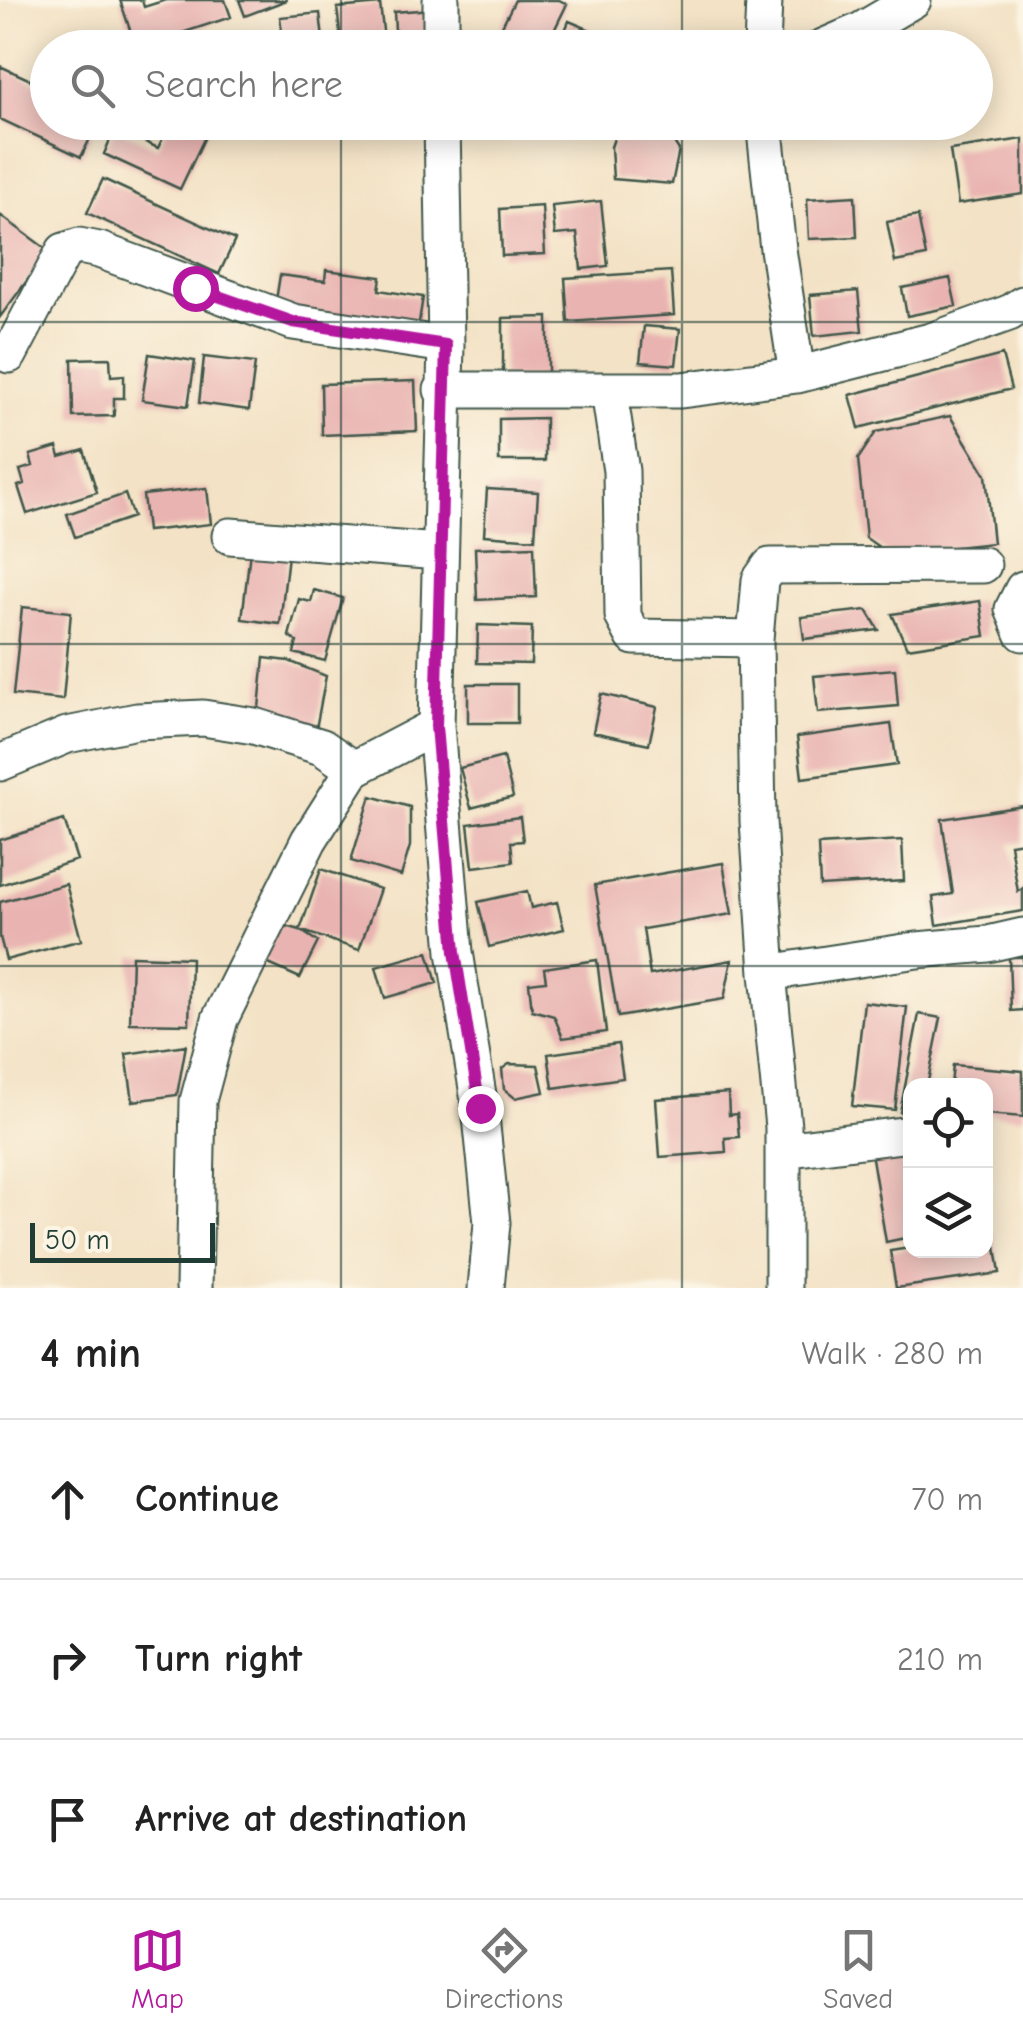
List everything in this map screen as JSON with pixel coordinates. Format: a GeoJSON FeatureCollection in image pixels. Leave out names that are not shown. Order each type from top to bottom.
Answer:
{"type":"FeatureCollection","features":[{"type":"Feature","properties":{"kind":"street"},"geometry":{"type":"LineString","coordinates":[[441,0],[441,30]]}},
{"type":"Feature","properties":{"kind":"street"},"geometry":{"type":"LineString","coordinates":[[763,30],[764,0]]}},
{"type":"Feature","properties":{"kind":"street"},"geometry":{"type":"LineString","coordinates":[[862,30],[913,0]]}},
{"type":"Feature","properties":{"kind":"street"},"geometry":{"type":"LineString","coordinates":[[442,140],[446,345],[436,726],[455,952],[480,1108],[492,1223],[486,1288]]}},
{"type":"Feature","properties":{"kind":"street"},"geometry":{"type":"LineString","coordinates":[[766,140],[797,375]]}},
{"type":"Feature","properties":{"kind":"street"},"geometry":{"type":"LineString","coordinates":[[9,356],[64,251],[79,246],[293,322],[446,345]]}},
{"type":"Feature","properties":{"kind":"street"},"geometry":{"type":"LineString","coordinates":[[442,390],[681,390],[797,375],[931,341],[1023,304]]}},
{"type":"Feature","properties":{"kind":"street"},"geometry":{"type":"LineString","coordinates":[[609,391],[621,471],[624,616],[634,637],[756,639]]}},
{"type":"Feature","properties":{"kind":"street"},"geometry":{"type":"LineString","coordinates":[[230,536],[439,552]]}},
{"type":"Feature","properties":{"kind":"street"},"geometry":{"type":"LineString","coordinates":[[782,1288],[783,1150],[758,821],[756,639],[760,580],[770,566],[983,564]]}},
{"type":"Feature","properties":{"kind":"street"},"geometry":{"type":"LineString","coordinates":[[1023,588],[1013,608],[1023,633]]}},
{"type":"Feature","properties":{"kind":"street"},"geometry":{"type":"LineString","coordinates":[[0,763],[66,735],[136,721],[203,718],[254,726],[322,747],[354,770]]}},
{"type":"Feature","properties":{"kind":"street"},"geometry":{"type":"LineString","coordinates":[[194,1288],[198,1102],[220,1019],[309,840],[354,770],[436,726]]}},
{"type":"Feature","properties":{"kind":"street"},"geometry":{"type":"LineString","coordinates":[[768,973],[1023,936]]}},
{"type":"Feature","properties":{"kind":"street"},"geometry":{"type":"LineString","coordinates":[[783,1150],[903,1135]]}},
{"type":"Feature","properties":{"kind":"building"},"geometry":{"type":"Polygon","coordinates":[[[120,0],[142,0],[144,7],[166,0],[225,0],[231,17],[191,30],[130,30],[120,0]]]}},
{"type":"Feature","properties":{"kind":"building"},"geometry":{"type":"Polygon","coordinates":[[[239,0],[287,0],[245,16],[239,0]]]}},
{"type":"Feature","properties":{"kind":"building"},"geometry":{"type":"Polygon","coordinates":[[[515,0],[559,0],[567,4],[554,30],[500,30],[515,0]]]}},
{"type":"Feature","properties":{"kind":"building"},"geometry":{"type":"Polygon","coordinates":[[[380,4],[383,30],[340,30],[337,8],[380,4]]]}},
{"type":"Feature","properties":{"kind":"building"},"geometry":{"type":"Polygon","coordinates":[[[432,9],[434,30],[395,30],[394,12],[432,9]]]}},
{"type":"Feature","properties":{"kind":"building"},"geometry":{"type":"Polygon","coordinates":[[[320,13],[322,30],[282,30],[280,17],[320,13]]]}},
{"type":"Feature","properties":{"kind":"building"},"geometry":{"type":"Polygon","coordinates":[[[569,21],[590,30],[565,30],[569,21]]]}},
{"type":"Feature","properties":{"kind":"building"},"geometry":{"type":"Polygon","coordinates":[[[0,66],[30,80],[30,133],[0,119],[0,66]]]}},
{"type":"Feature","properties":{"kind":"building"},"geometry":{"type":"Polygon","coordinates":[[[1023,139],[1023,194],[958,204],[950,150],[1023,139]]]}},
{"type":"Feature","properties":{"kind":"building"},"geometry":{"type":"Polygon","coordinates":[[[45,140],[89,140],[81,157],[45,140]]]}},
{"type":"Feature","properties":{"kind":"building"},"geometry":{"type":"Polygon","coordinates":[[[110,140],[141,140],[158,148],[162,140],[203,140],[180,189],[104,154],[110,140]]]}},
{"type":"Feature","properties":{"kind":"building"},"geometry":{"type":"Polygon","coordinates":[[[613,140],[673,140],[679,150],[672,184],[613,179],[613,140]]]}},
{"type":"Feature","properties":{"kind":"building"},"geometry":{"type":"Polygon","coordinates":[[[103,179],[235,240],[219,274],[87,213],[103,179]]]}},
{"type":"Feature","properties":{"kind":"building"},"geometry":{"type":"Polygon","coordinates":[[[855,196],[857,237],[809,239],[807,199],[855,196]]]}},
{"type":"Feature","properties":{"kind":"building"},"geometry":{"type":"Polygon","coordinates":[[[601,201],[608,266],[581,269],[577,233],[555,235],[552,206],[601,201]]]}},
{"type":"Feature","properties":{"kind":"building"},"geometry":{"type":"Polygon","coordinates":[[[542,206],[545,254],[502,256],[500,209],[542,206]]]}},
{"type":"Feature","properties":{"kind":"building"},"geometry":{"type":"Polygon","coordinates":[[[0,215],[49,251],[0,317],[0,215]]]}},
{"type":"Feature","properties":{"kind":"building"},"geometry":{"type":"Polygon","coordinates":[[[918,216],[926,256],[895,262],[887,222],[918,216]]]}},
{"type":"Feature","properties":{"kind":"building"},"geometry":{"type":"Polygon","coordinates":[[[326,270],[381,277],[379,290],[423,297],[418,328],[275,307],[280,275],[325,281],[326,270]]]}},
{"type":"Feature","properties":{"kind":"building"},"geometry":{"type":"Polygon","coordinates":[[[671,271],[674,315],[568,322],[565,278],[671,271]]]}},
{"type":"Feature","properties":{"kind":"building"},"geometry":{"type":"Polygon","coordinates":[[[950,278],[956,306],[907,316],[902,288],[950,278]]]}},
{"type":"Feature","properties":{"kind":"building"},"geometry":{"type":"Polygon","coordinates":[[[858,291],[862,331],[814,336],[810,295],[858,291]]]}},
{"type":"Feature","properties":{"kind":"building"},"geometry":{"type":"Polygon","coordinates":[[[548,317],[548,377],[503,377],[503,318],[548,317]]]}},
{"type":"Feature","properties":{"kind":"building"},"geometry":{"type":"Polygon","coordinates":[[[644,326],[680,329],[676,365],[640,362],[644,326]]]}},
{"type":"Feature","properties":{"kind":"building"},"geometry":{"type":"Polygon","coordinates":[[[149,354],[195,361],[188,406],[142,400],[149,354]]]}},
{"type":"Feature","properties":{"kind":"building"},"geometry":{"type":"Polygon","coordinates":[[[1002,355],[1011,389],[859,428],[850,395],[1002,355]]]}},
{"type":"Feature","properties":{"kind":"building"},"geometry":{"type":"Polygon","coordinates":[[[204,357],[255,363],[249,410],[199,403],[204,357]]]}},
{"type":"Feature","properties":{"kind":"building"},"geometry":{"type":"Polygon","coordinates":[[[110,358],[111,376],[124,375],[124,398],[114,398],[114,416],[73,417],[72,359],[110,358]]]}},
{"type":"Feature","properties":{"kind":"building"},"geometry":{"type":"Polygon","coordinates":[[[415,381],[417,431],[322,435],[321,384],[415,381]]]}},
{"type":"Feature","properties":{"kind":"building"},"geometry":{"type":"Polygon","coordinates":[[[950,416],[986,475],[993,543],[889,554],[866,538],[858,459],[876,432],[950,416]]]}},
{"type":"Feature","properties":{"kind":"building"},"geometry":{"type":"Polygon","coordinates":[[[545,418],[545,461],[499,461],[499,419],[545,418]]]}},
{"type":"Feature","properties":{"kind":"building"},"geometry":{"type":"Polygon","coordinates":[[[57,447],[60,457],[84,450],[97,492],[27,514],[18,486],[24,484],[20,470],[33,466],[30,455],[57,447]]]}},
{"type":"Feature","properties":{"kind":"building"},"geometry":{"type":"Polygon","coordinates":[[[207,488],[211,524],[147,531],[143,495],[207,488]]]}},
{"type":"Feature","properties":{"kind":"building"},"geometry":{"type":"Polygon","coordinates":[[[487,489],[538,492],[535,539],[484,535],[487,489]]]}},
{"type":"Feature","properties":{"kind":"building"},"geometry":{"type":"Polygon","coordinates":[[[125,494],[133,517],[75,537],[67,514],[125,494]]]}},
{"type":"Feature","properties":{"kind":"building"},"geometry":{"type":"Polygon","coordinates":[[[534,546],[536,597],[477,600],[475,548],[534,546]]]}},
{"type":"Feature","properties":{"kind":"building"},"geometry":{"type":"Polygon","coordinates":[[[250,551],[288,555],[280,624],[242,619],[250,551]]]}},
{"type":"Feature","properties":{"kind":"building"},"geometry":{"type":"Polygon","coordinates":[[[314,590],[343,598],[325,661],[294,653],[297,642],[289,636],[299,599],[311,602],[314,590]]]}},
{"type":"Feature","properties":{"kind":"building"},"geometry":{"type":"Polygon","coordinates":[[[980,601],[985,636],[907,648],[892,614],[980,601]]]}},
{"type":"Feature","properties":{"kind":"building"},"geometry":{"type":"Polygon","coordinates":[[[22,607],[71,612],[63,700],[13,695],[22,607]]]}},
{"type":"Feature","properties":{"kind":"building"},"geometry":{"type":"Polygon","coordinates":[[[867,610],[879,630],[804,639],[801,617],[867,610]]]}},
{"type":"Feature","properties":{"kind":"building"},"geometry":{"type":"Polygon","coordinates":[[[478,625],[532,627],[531,664],[477,663],[478,625]]]}},
{"type":"Feature","properties":{"kind":"building"},"geometry":{"type":"Polygon","coordinates":[[[264,658],[289,661],[326,676],[315,734],[259,708],[264,658]]]}},
{"type":"Feature","properties":{"kind":"building"},"geometry":{"type":"Polygon","coordinates":[[[895,669],[898,706],[818,713],[814,676],[895,669]]]}},
{"type":"Feature","properties":{"kind":"building"},"geometry":{"type":"Polygon","coordinates":[[[468,684],[517,684],[517,723],[468,723],[468,684]]]}},
{"type":"Feature","properties":{"kind":"building"},"geometry":{"type":"Polygon","coordinates":[[[601,694],[657,707],[649,744],[593,732],[601,694]]]}},
{"type":"Feature","properties":{"kind":"building"},"geometry":{"type":"Polygon","coordinates":[[[891,724],[897,765],[802,778],[797,737],[891,724]]]}},
{"type":"Feature","properties":{"kind":"building"},"geometry":{"type":"Polygon","coordinates":[[[503,757],[513,797],[471,808],[460,768],[503,757]]]}},
{"type":"Feature","properties":{"kind":"building"},"geometry":{"type":"Polygon","coordinates":[[[371,796],[410,807],[410,846],[401,876],[351,861],[371,796]]]}},
{"type":"Feature","properties":{"kind":"building"},"geometry":{"type":"Polygon","coordinates":[[[1023,806],[1023,842],[1010,844],[1018,892],[1023,888],[1023,911],[937,925],[933,897],[953,894],[942,819],[1023,806]]]}},
{"type":"Feature","properties":{"kind":"building"},"geometry":{"type":"Polygon","coordinates":[[[520,817],[523,841],[511,842],[513,862],[473,867],[468,824],[520,817]]]}},
{"type":"Feature","properties":{"kind":"building"},"geometry":{"type":"Polygon","coordinates":[[[64,820],[77,860],[0,885],[0,840],[64,820]]]}},
{"type":"Feature","properties":{"kind":"building"},"geometry":{"type":"Polygon","coordinates":[[[902,840],[904,881],[820,886],[818,845],[902,840]]]}},
{"type":"Feature","properties":{"kind":"building"},"geometry":{"type":"Polygon","coordinates":[[[723,863],[732,914],[643,929],[650,975],[732,960],[724,999],[618,1017],[595,885],[723,863]]]}},
{"type":"Feature","properties":{"kind":"building"},"geometry":{"type":"Polygon","coordinates":[[[321,869],[380,889],[359,950],[300,930],[321,869]]]}},
{"type":"Feature","properties":{"kind":"building"},"geometry":{"type":"Polygon","coordinates":[[[66,884],[81,940],[6,960],[0,937],[0,902],[66,884]]]}},
{"type":"Feature","properties":{"kind":"building"},"geometry":{"type":"Polygon","coordinates":[[[527,891],[531,908],[557,902],[564,929],[489,947],[478,902],[527,891]]]}},
{"type":"Feature","properties":{"kind":"building"},"geometry":{"type":"Polygon","coordinates":[[[279,924],[300,930],[318,942],[300,978],[262,961],[279,924]]]}},
{"type":"Feature","properties":{"kind":"building"},"geometry":{"type":"Polygon","coordinates":[[[428,952],[437,983],[385,998],[376,967],[428,952]]]}},
{"type":"Feature","properties":{"kind":"building"},"geometry":{"type":"Polygon","coordinates":[[[132,956],[191,958],[189,1024],[130,1023],[132,956]]]}},
{"type":"Feature","properties":{"kind":"building"},"geometry":{"type":"Polygon","coordinates":[[[1009,957],[1023,957],[1023,1010],[1011,1011],[1009,957]]]}},
{"type":"Feature","properties":{"kind":"building"},"geometry":{"type":"Polygon","coordinates":[[[597,960],[606,1032],[563,1038],[554,1016],[532,1010],[529,983],[546,981],[544,968],[597,960]]]}},
{"type":"Feature","properties":{"kind":"building"},"geometry":{"type":"Polygon","coordinates":[[[864,1002],[907,1007],[895,1110],[852,1106],[864,1002]]]}},
{"type":"Feature","properties":{"kind":"building"},"geometry":{"type":"Polygon","coordinates":[[[919,1014],[941,1018],[929,1078],[907,1078],[919,1014]]]}},
{"type":"Feature","properties":{"kind":"building"},"geometry":{"type":"Polygon","coordinates":[[[618,1044],[623,1078],[553,1088],[548,1054],[618,1044]]]}},
{"type":"Feature","properties":{"kind":"building"},"geometry":{"type":"Polygon","coordinates":[[[186,1045],[177,1095],[133,1101],[126,1054],[186,1045]]]}},
{"type":"Feature","properties":{"kind":"building"},"geometry":{"type":"Polygon","coordinates":[[[509,1064],[538,1065],[544,1092],[515,1098],[504,1089],[502,1069],[509,1064]]]}},
{"type":"Feature","properties":{"kind":"building"},"geometry":{"type":"Polygon","coordinates":[[[953,1065],[1023,1071],[1023,1117],[993,1115],[993,1078],[952,1078],[953,1065]]]}},
{"type":"Feature","properties":{"kind":"building"},"geometry":{"type":"Polygon","coordinates":[[[728,1093],[729,1115],[737,1114],[739,1137],[725,1138],[726,1152],[660,1157],[656,1099],[728,1093]]]}},
{"type":"Feature","properties":{"kind":"building"},"geometry":{"type":"Polygon","coordinates":[[[903,1147],[903,1238],[886,1242],[871,1152],[903,1147]]]}},
{"type":"Feature","properties":{"kind":"building"},"geometry":{"type":"Polygon","coordinates":[[[993,1234],[1000,1273],[896,1288],[890,1251],[903,1249],[903,1258],[993,1258],[993,1234]]]}},
{"type":"Feature","properties":{"kind":"route"},"geometry":{"type":"LineString","coordinates":[[195,288],[293,322],[446,345],[436,726],[455,952],[480,1108]]}}]}
